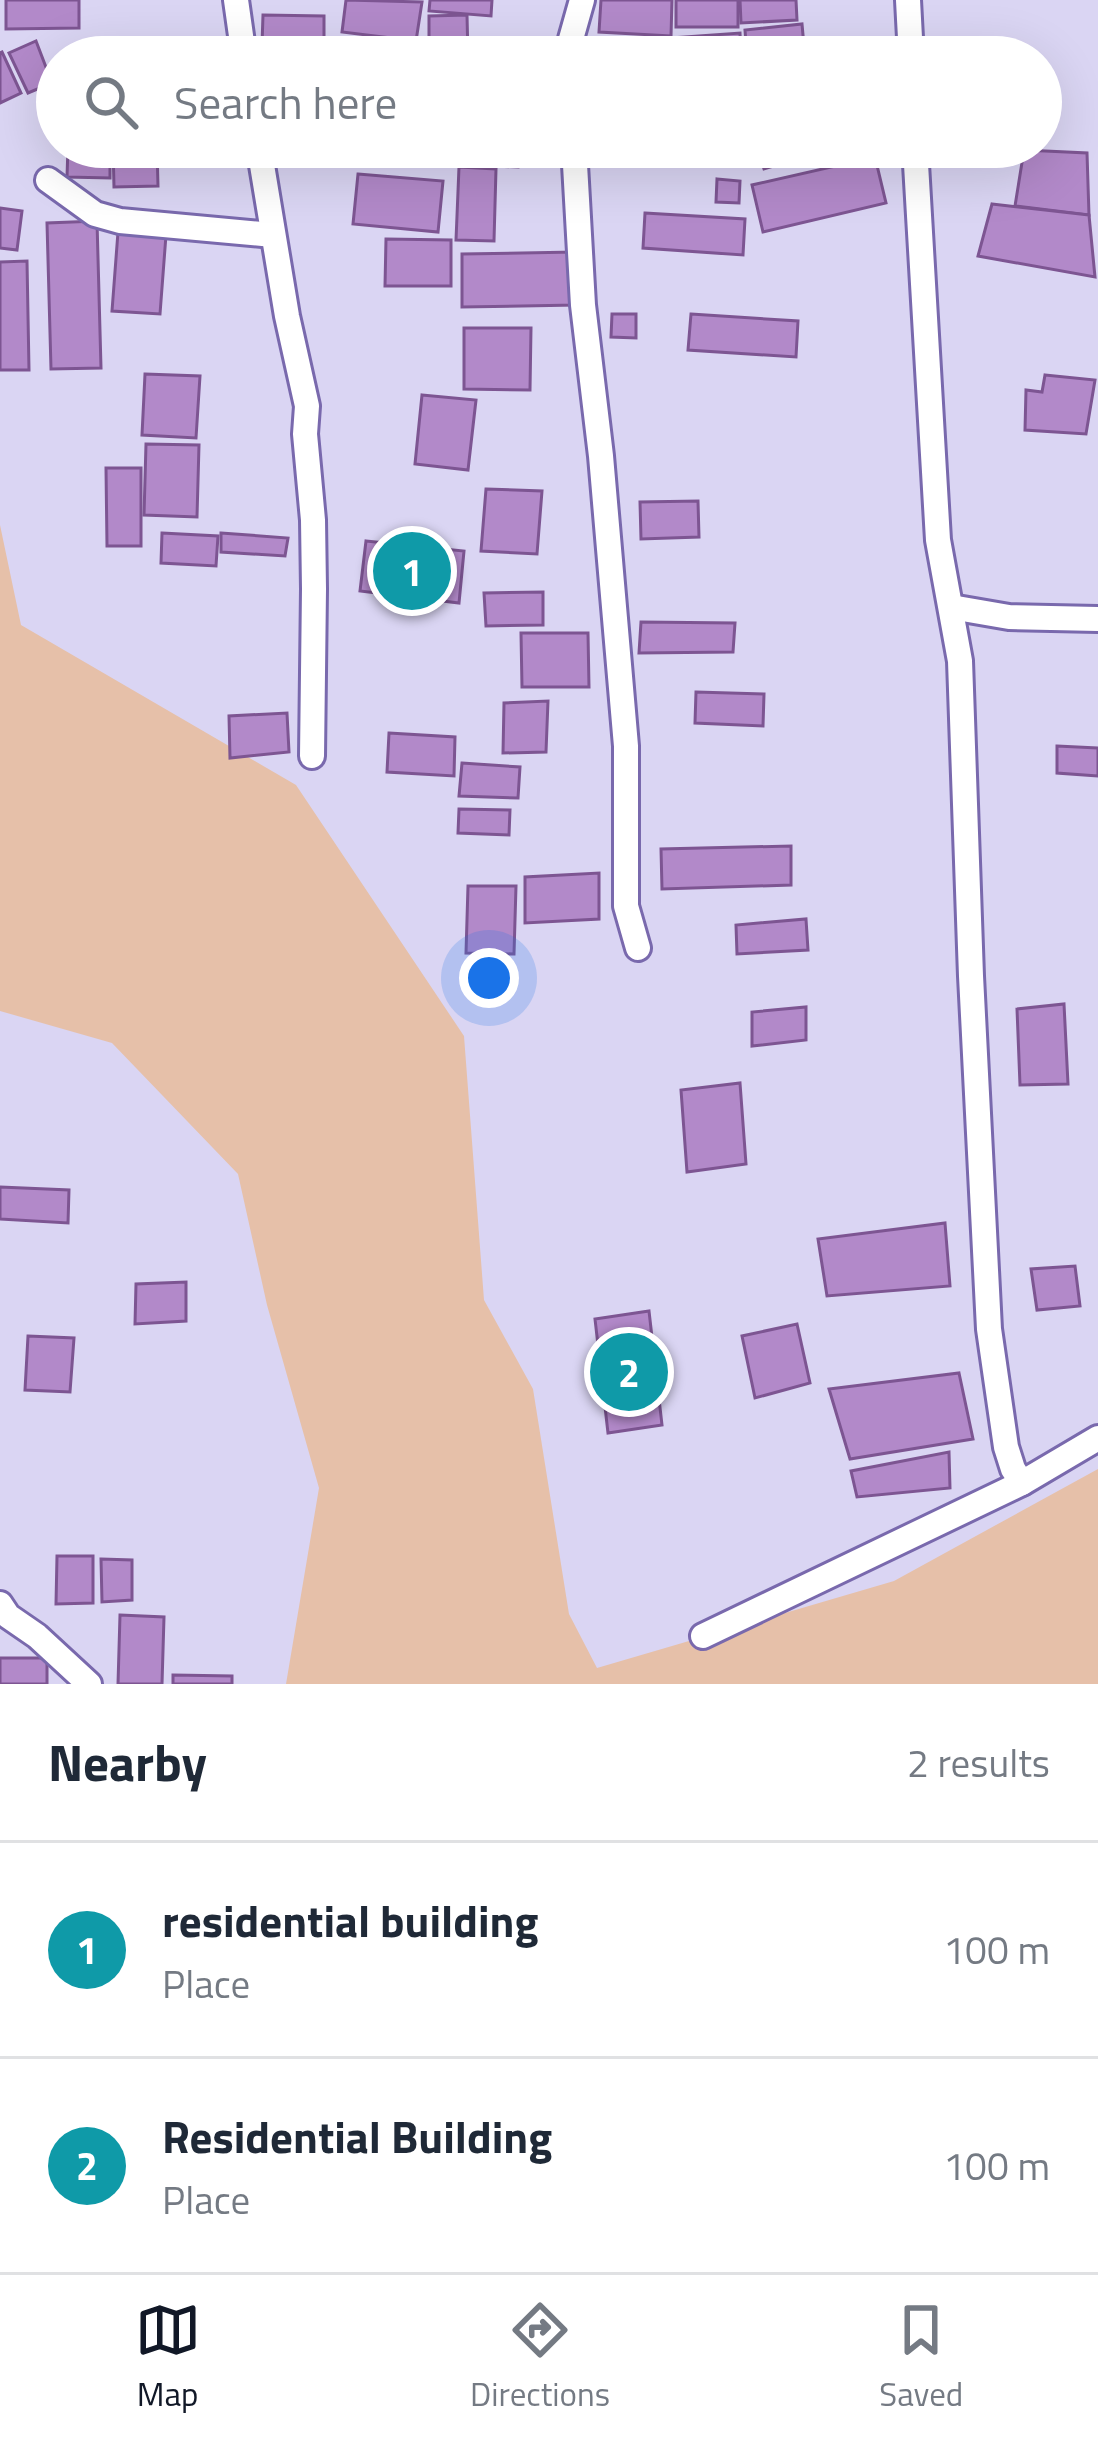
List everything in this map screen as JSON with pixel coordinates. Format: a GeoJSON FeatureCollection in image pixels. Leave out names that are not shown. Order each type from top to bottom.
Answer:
{"type":"FeatureCollection","features":[{"type":"Feature","properties":{"kind":"street"},"geometry":{"type":"LineString","coordinates":[[236,0],[241,36]]}},
{"type":"Feature","properties":{"kind":"street"},"geometry":{"type":"LineString","coordinates":[[572,36],[582,0]]}},
{"type":"Feature","properties":{"kind":"street"},"geometry":{"type":"LineString","coordinates":[[908,0],[910,36]]}},
{"type":"Feature","properties":{"kind":"street"},"geometry":{"type":"LineString","coordinates":[[262,168],[307,406],[314,589],[312,756]]}},
{"type":"Feature","properties":{"kind":"street"},"geometry":{"type":"LineString","coordinates":[[575,168],[583,305],[626,746],[626,906],[638,949]]}},
{"type":"Feature","properties":{"kind":"street"},"geometry":{"type":"LineString","coordinates":[[916,168],[938,540],[960,661],[970,976],[989,1329],[1006,1447],[1022,1483]]}},
{"type":"Feature","properties":{"kind":"street"},"geometry":{"type":"LineString","coordinates":[[48,180],[95,214],[120,221],[273,235]]}},
{"type":"Feature","properties":{"kind":"street"},"geometry":{"type":"LineString","coordinates":[[951,607],[1009,617],[1098,619]]}},
{"type":"Feature","properties":{"kind":"street"},"geometry":{"type":"LineString","coordinates":[[703,1636],[1022,1483],[1098,1438]]}},
{"type":"Feature","properties":{"kind":"street"},"geometry":{"type":"LineString","coordinates":[[0,1604],[89,1684]]}},
{"type":"Feature","properties":{"kind":"shaded area"},"geometry":{"type":"Polygon","coordinates":[[[0,525],[21,625],[296,785],[464,1036],[484,1300],[533,1389],[569,1614],[597,1668],[894,1581],[1098,1469],[1098,1684],[286,1684],[319,1488],[267,1305],[238,1174],[112,1043],[0,1011],[0,525]]]}},
{"type":"Feature","properties":{"kind":"building"},"geometry":{"type":"Polygon","coordinates":[[[6,0],[79,0],[79,28],[6,29],[6,0]]]}},
{"type":"Feature","properties":{"kind":"building"},"geometry":{"type":"Polygon","coordinates":[[[346,0],[422,2],[417,36],[342,32],[346,0]]]}},
{"type":"Feature","properties":{"kind":"building"},"geometry":{"type":"Polygon","coordinates":[[[430,0],[492,0],[491,16],[429,11],[430,0]]]}},
{"type":"Feature","properties":{"kind":"building"},"geometry":{"type":"Polygon","coordinates":[[[601,0],[672,0],[671,36],[599,32],[601,0]]]}},
{"type":"Feature","properties":{"kind":"building"},"geometry":{"type":"Polygon","coordinates":[[[676,0],[738,0],[738,27],[676,27],[676,0]]]}},
{"type":"Feature","properties":{"kind":"building"},"geometry":{"type":"Polygon","coordinates":[[[740,0],[796,0],[797,20],[741,23],[740,0]]]}},
{"type":"Feature","properties":{"kind":"building"},"geometry":{"type":"Polygon","coordinates":[[[263,15],[324,16],[324,36],[262,36],[263,15]]]}},
{"type":"Feature","properties":{"kind":"building"},"geometry":{"type":"Polygon","coordinates":[[[467,15],[468,36],[429,36],[429,16],[467,15]]]}},
{"type":"Feature","properties":{"kind":"building"},"geometry":{"type":"Polygon","coordinates":[[[802,24],[803,36],[745,36],[745,30],[802,24]]]}},
{"type":"Feature","properties":{"kind":"building"},"geometry":{"type":"Polygon","coordinates":[[[36,41],[36,90],[28,93],[9,53],[36,41]]]}},
{"type":"Feature","properties":{"kind":"building"},"geometry":{"type":"Polygon","coordinates":[[[0,53],[21,93],[0,103],[0,53]]]}},
{"type":"Feature","properties":{"kind":"building"},"geometry":{"type":"Polygon","coordinates":[[[1062,152],[1087,153],[1089,215],[1015,206],[1021,168],[1062,168],[1062,152]]]}},
{"type":"Feature","properties":{"kind":"building"},"geometry":{"type":"Polygon","coordinates":[[[67,168],[110,168],[110,178],[67,177],[67,168]]]}},
{"type":"Feature","properties":{"kind":"building"},"geometry":{"type":"Polygon","coordinates":[[[114,168],[158,168],[158,186],[114,187],[114,168]]]}},
{"type":"Feature","properties":{"kind":"building"},"geometry":{"type":"Polygon","coordinates":[[[459,168],[496,169],[494,241],[456,240],[459,168]]]}},
{"type":"Feature","properties":{"kind":"building"},"geometry":{"type":"Polygon","coordinates":[[[827,168],[878,168],[886,203],[763,232],[752,185],[827,168]]]}},
{"type":"Feature","properties":{"kind":"building"},"geometry":{"type":"Polygon","coordinates":[[[358,174],[443,181],[438,232],[353,224],[358,174]]]}},
{"type":"Feature","properties":{"kind":"building"},"geometry":{"type":"Polygon","coordinates":[[[717,179],[740,181],[739,203],[716,202],[717,179]]]}},
{"type":"Feature","properties":{"kind":"building"},"geometry":{"type":"Polygon","coordinates":[[[992,204],[1089,215],[1095,277],[978,256],[992,204]]]}},
{"type":"Feature","properties":{"kind":"building"},"geometry":{"type":"Polygon","coordinates":[[[0,208],[22,211],[17,250],[0,248],[0,208]]]}},
{"type":"Feature","properties":{"kind":"building"},"geometry":{"type":"Polygon","coordinates":[[[645,213],[745,219],[743,255],[643,248],[645,213]]]}},
{"type":"Feature","properties":{"kind":"building"},"geometry":{"type":"Polygon","coordinates":[[[97,221],[101,368],[51,369],[47,223],[97,221]]]}},
{"type":"Feature","properties":{"kind":"building"},"geometry":{"type":"Polygon","coordinates":[[[118,232],[166,235],[160,314],[112,311],[118,232]]]}},
{"type":"Feature","properties":{"kind":"building"},"geometry":{"type":"Polygon","coordinates":[[[386,239],[451,240],[451,286],[385,286],[386,239]]]}},
{"type":"Feature","properties":{"kind":"building"},"geometry":{"type":"Polygon","coordinates":[[[575,252],[576,305],[462,307],[462,254],[575,252]]]}},
{"type":"Feature","properties":{"kind":"building"},"geometry":{"type":"Polygon","coordinates":[[[27,261],[29,370],[0,370],[0,262],[27,261]]]}},
{"type":"Feature","properties":{"kind":"building"},"geometry":{"type":"Polygon","coordinates":[[[612,314],[636,314],[636,338],[611,337],[612,314]]]}},
{"type":"Feature","properties":{"kind":"building"},"geometry":{"type":"Polygon","coordinates":[[[691,314],[798,321],[796,357],[688,350],[691,314]]]}},
{"type":"Feature","properties":{"kind":"building"},"geometry":{"type":"Polygon","coordinates":[[[464,328],[531,328],[530,390],[464,389],[464,328]]]}},
{"type":"Feature","properties":{"kind":"building"},"geometry":{"type":"Polygon","coordinates":[[[145,374],[200,376],[196,438],[142,435],[145,374]]]}},
{"type":"Feature","properties":{"kind":"building"},"geometry":{"type":"Polygon","coordinates":[[[1045,375],[1095,380],[1086,434],[1025,430],[1026,390],[1042,392],[1045,375]]]}},
{"type":"Feature","properties":{"kind":"building"},"geometry":{"type":"Polygon","coordinates":[[[422,395],[476,400],[468,470],[415,464],[422,395]]]}},
{"type":"Feature","properties":{"kind":"building"},"geometry":{"type":"Polygon","coordinates":[[[146,444],[199,445],[197,517],[144,515],[146,444]]]}},
{"type":"Feature","properties":{"kind":"building"},"geometry":{"type":"Polygon","coordinates":[[[106,468],[141,468],[141,546],[107,546],[106,468]]]}},
{"type":"Feature","properties":{"kind":"building"},"geometry":{"type":"Polygon","coordinates":[[[486,489],[542,491],[537,554],[481,551],[486,489]]]}},
{"type":"Feature","properties":{"kind":"building"},"geometry":{"type":"Polygon","coordinates":[[[698,501],[699,537],[641,539],[640,502],[698,501]]]}},
{"type":"Feature","properties":{"kind":"building"},"geometry":{"type":"Polygon","coordinates":[[[162,533],[218,536],[216,566],[161,563],[162,533]]]}},
{"type":"Feature","properties":{"kind":"building"},"geometry":{"type":"Polygon","coordinates":[[[221,533],[288,538],[285,556],[221,552],[221,533]]]}},
{"type":"Feature","properties":{"kind":"building"},"geometry":{"type":"Polygon","coordinates":[[[366,541],[464,551],[459,603],[360,591],[366,541]]]}},
{"type":"Feature","properties":{"kind":"building"},"geometry":{"type":"Polygon","coordinates":[[[543,592],[543,625],[486,626],[484,593],[543,592]]]}},
{"type":"Feature","properties":{"kind":"building"},"geometry":{"type":"Polygon","coordinates":[[[641,622],[735,623],[733,652],[639,653],[641,622]]]}},
{"type":"Feature","properties":{"kind":"building"},"geometry":{"type":"Polygon","coordinates":[[[521,633],[588,633],[589,687],[522,687],[521,633]]]}},
{"type":"Feature","properties":{"kind":"building"},"geometry":{"type":"Polygon","coordinates":[[[696,692],[764,694],[763,726],[695,723],[696,692]]]}},
{"type":"Feature","properties":{"kind":"building"},"geometry":{"type":"Polygon","coordinates":[[[548,701],[546,752],[503,753],[504,703],[548,701]]]}},
{"type":"Feature","properties":{"kind":"building"},"geometry":{"type":"Polygon","coordinates":[[[287,713],[289,752],[230,758],[229,716],[287,713]]]}},
{"type":"Feature","properties":{"kind":"building"},"geometry":{"type":"Polygon","coordinates":[[[389,733],[455,737],[454,776],[387,772],[389,733]]]}},
{"type":"Feature","properties":{"kind":"building"},"geometry":{"type":"Polygon","coordinates":[[[1057,746],[1098,748],[1098,776],[1057,773],[1057,746]]]}},
{"type":"Feature","properties":{"kind":"building"},"geometry":{"type":"Polygon","coordinates":[[[462,763],[520,767],[518,798],[459,796],[462,763]]]}},
{"type":"Feature","properties":{"kind":"building"},"geometry":{"type":"Polygon","coordinates":[[[459,809],[510,810],[509,835],[458,833],[459,809]]]}},
{"type":"Feature","properties":{"kind":"building"},"geometry":{"type":"Polygon","coordinates":[[[791,846],[791,885],[662,889],[661,849],[791,846]]]}},
{"type":"Feature","properties":{"kind":"building"},"geometry":{"type":"Polygon","coordinates":[[[599,873],[599,919],[525,923],[525,877],[599,873]]]}},
{"type":"Feature","properties":{"kind":"building"},"geometry":{"type":"Polygon","coordinates":[[[468,886],[516,886],[514,954],[466,953],[468,886]]]}},
{"type":"Feature","properties":{"kind":"building"},"geometry":{"type":"Polygon","coordinates":[[[806,919],[808,950],[737,954],[736,925],[806,919]]]}},
{"type":"Feature","properties":{"kind":"building"},"geometry":{"type":"Polygon","coordinates":[[[1064,1004],[1068,1084],[1020,1085],[1017,1009],[1064,1004]]]}},
{"type":"Feature","properties":{"kind":"building"},"geometry":{"type":"Polygon","coordinates":[[[806,1007],[806,1040],[752,1046],[752,1012],[806,1007]]]}},
{"type":"Feature","properties":{"kind":"building"},"geometry":{"type":"Polygon","coordinates":[[[740,1083],[746,1164],[687,1172],[681,1090],[740,1083]]]}},
{"type":"Feature","properties":{"kind":"building"},"geometry":{"type":"Polygon","coordinates":[[[0,1187],[69,1190],[68,1223],[0,1219],[0,1187]]]}},
{"type":"Feature","properties":{"kind":"building"},"geometry":{"type":"Polygon","coordinates":[[[945,1223],[950,1286],[827,1296],[818,1239],[945,1223]]]}},
{"type":"Feature","properties":{"kind":"building"},"geometry":{"type":"Polygon","coordinates":[[[1075,1266],[1080,1306],[1037,1310],[1031,1269],[1075,1266]]]}},
{"type":"Feature","properties":{"kind":"building"},"geometry":{"type":"Polygon","coordinates":[[[186,1282],[186,1321],[135,1324],[136,1284],[186,1282]]]}},
{"type":"Feature","properties":{"kind":"building"},"geometry":{"type":"Polygon","coordinates":[[[649,1311],[662,1425],[608,1433],[595,1319],[649,1311]]]}},
{"type":"Feature","properties":{"kind":"building"},"geometry":{"type":"Polygon","coordinates":[[[797,1324],[810,1383],[755,1398],[742,1336],[797,1324]]]}},
{"type":"Feature","properties":{"kind":"building"},"geometry":{"type":"Polygon","coordinates":[[[28,1336],[74,1338],[70,1392],[25,1390],[28,1336]]]}},
{"type":"Feature","properties":{"kind":"building"},"geometry":{"type":"Polygon","coordinates":[[[959,1373],[973,1439],[850,1459],[829,1389],[959,1373]]]}},
{"type":"Feature","properties":{"kind":"building"},"geometry":{"type":"Polygon","coordinates":[[[949,1452],[950,1488],[857,1497],[851,1471],[949,1452]]]}},
{"type":"Feature","properties":{"kind":"building"},"geometry":{"type":"Polygon","coordinates":[[[57,1556],[93,1556],[93,1603],[56,1604],[57,1556]]]}},
{"type":"Feature","properties":{"kind":"building"},"geometry":{"type":"Polygon","coordinates":[[[101,1559],[132,1560],[132,1600],[102,1602],[101,1559]]]}},
{"type":"Feature","properties":{"kind":"building"},"geometry":{"type":"Polygon","coordinates":[[[120,1615],[164,1617],[162,1684],[118,1684],[120,1615]]]}},
{"type":"Feature","properties":{"kind":"building"},"geometry":{"type":"Polygon","coordinates":[[[0,1658],[47,1658],[47,1684],[0,1684],[0,1658]]]}},
{"type":"Feature","properties":{"kind":"building"},"geometry":{"type":"Polygon","coordinates":[[[173,1675],[232,1676],[232,1684],[173,1684],[173,1675]]]}},
{"type":"Feature","properties":{"kind":"place","name":"residential building"},"geometry":{"type":"Point","coordinates":[412,571]}},
{"type":"Feature","properties":{"kind":"place","name":"Residential Building"},"geometry":{"type":"Point","coordinates":[629,1372]}}]}
